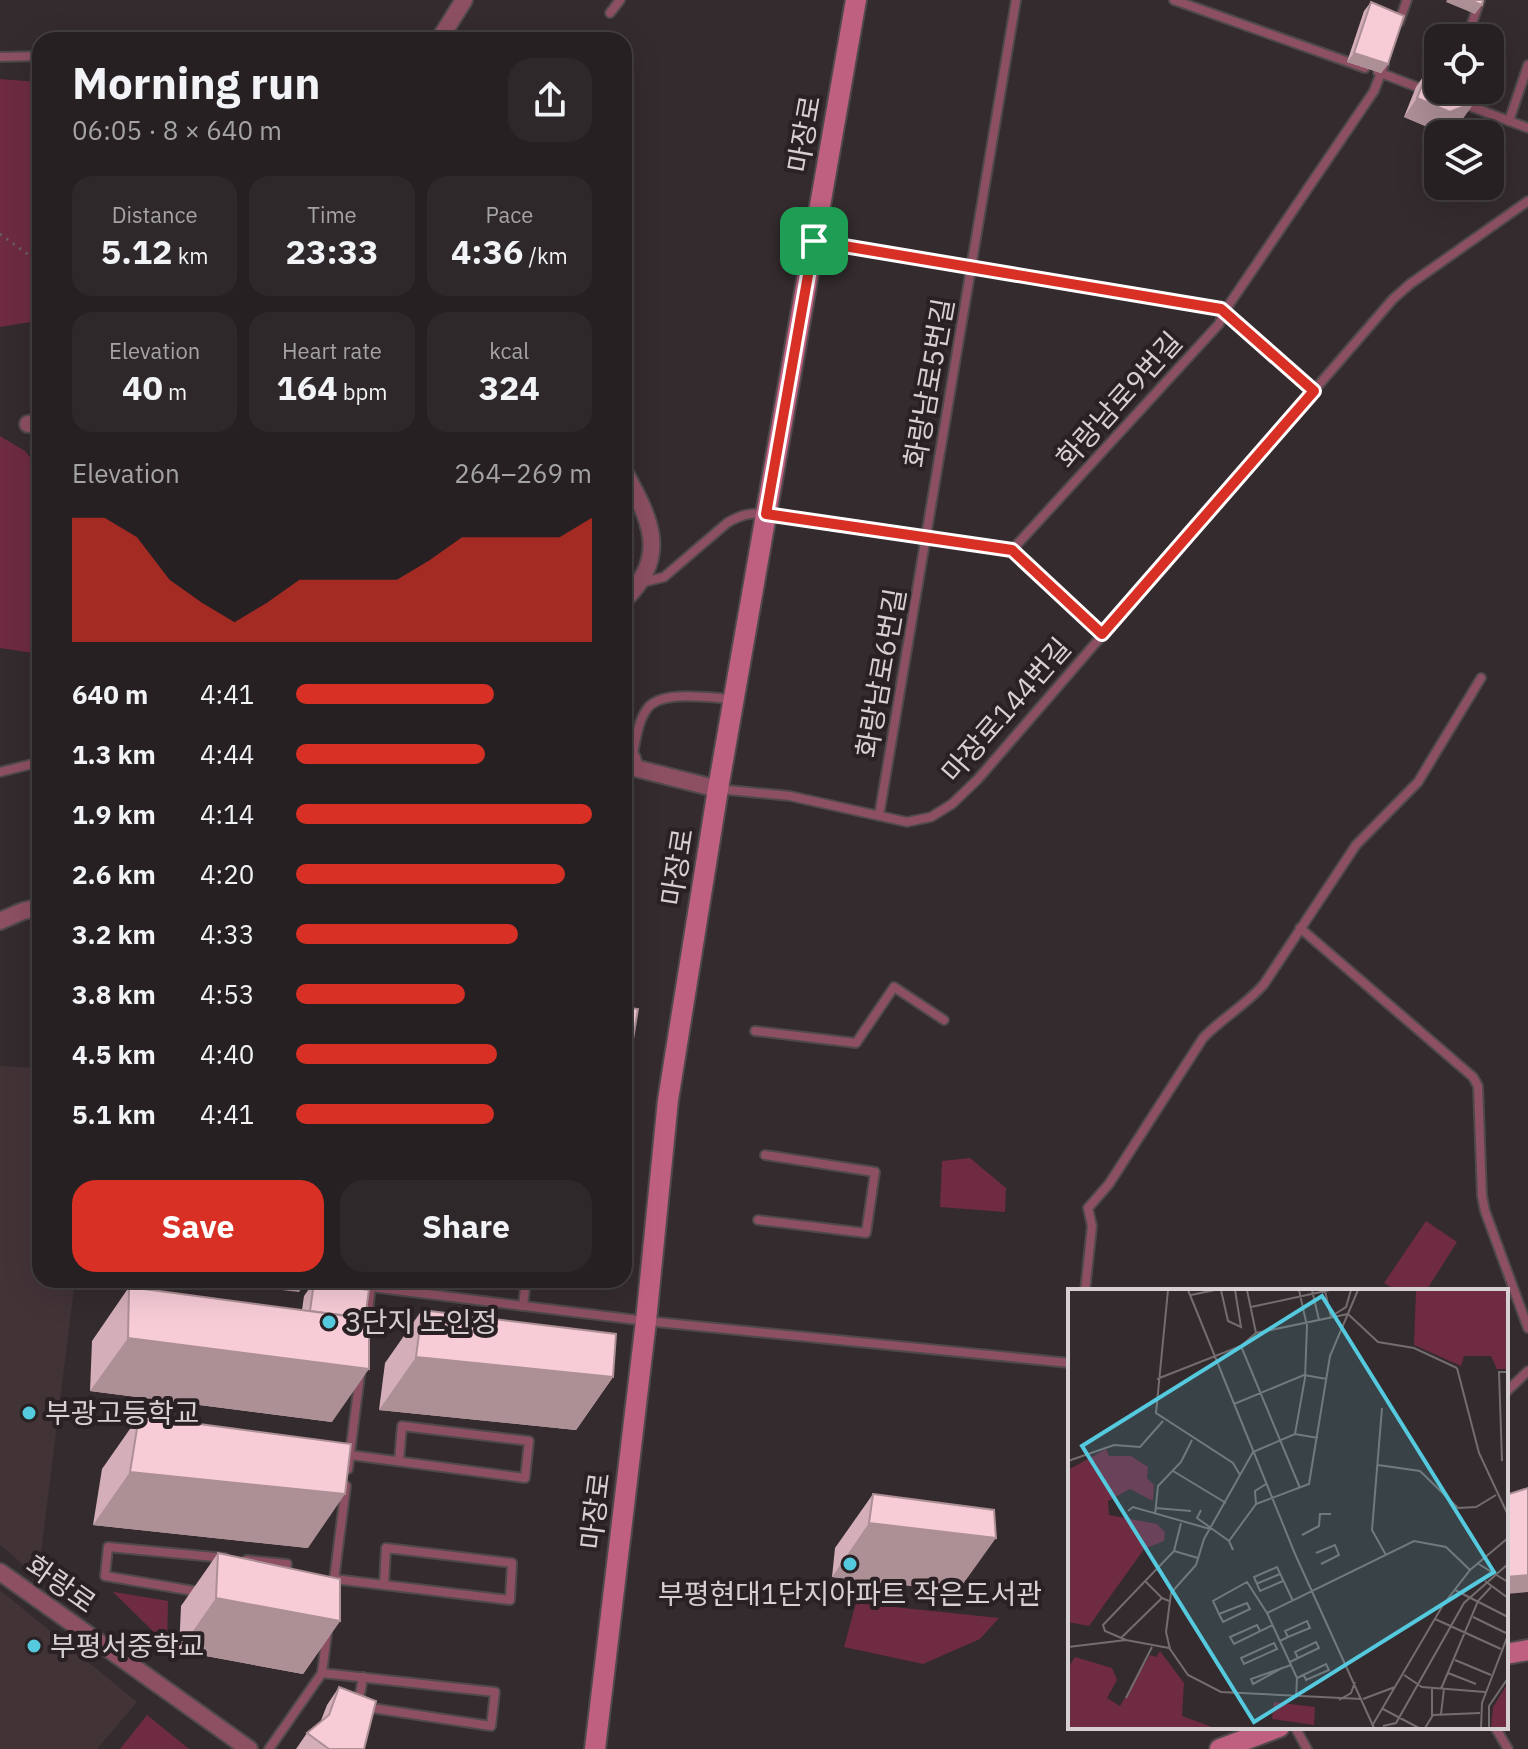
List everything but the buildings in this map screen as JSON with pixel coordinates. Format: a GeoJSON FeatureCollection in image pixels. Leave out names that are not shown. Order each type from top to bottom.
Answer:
{"type":"FeatureCollection","features":[{"type":"Feature","properties":{"kind":"main road","name":"마장로"},"geometry":{"type":"LineString","coordinates":[[595,1749],[646,1321],[668,1100],[718,789],[856,0]]}},
{"type":"Feature","properties":{"kind":"main road"},"geometry":{"type":"LineString","coordinates":[[1508,1654],[1528,1650]]}},
{"type":"Feature","properties":{"kind":"main road"},"geometry":{"type":"LineString","coordinates":[[1220,1749],[1274,1729]]}},
{"type":"Feature","properties":{"kind":"street"},"geometry":{"type":"LineString","coordinates":[[444,32],[464,0]]}},
{"type":"Feature","properties":{"kind":"street"},"geometry":{"type":"LineString","coordinates":[[632,488],[652,532],[653,553],[640,583],[632,592]]}},
{"type":"Feature","properties":{"kind":"street"},"geometry":{"type":"LineString","coordinates":[[632,763],[635,768],[718,789]]}},
{"type":"Feature","properties":{"kind":"street"},"geometry":{"type":"LineString","coordinates":[[0,921],[32,909]]}},
{"type":"Feature","properties":{"kind":"street","name":"화랑로"},"geometry":{"type":"LineString","coordinates":[[0,1572],[249,1749]]}},
{"type":"Feature","properties":{"kind":"lane"},"geometry":{"type":"LineString","coordinates":[[610,13],[620,0]]}},
{"type":"Feature","properties":{"kind":"lane","name":"화랑남로5번길"},"geometry":{"type":"LineString","coordinates":[[926,538],[1016,0]]}},
{"type":"Feature","properties":{"kind":"lane"},"geometry":{"type":"LineString","coordinates":[[1174,0],[1424,89]]}},
{"type":"Feature","properties":{"kind":"lane"},"geometry":{"type":"LineString","coordinates":[[1394,37],[1407,0]]}},
{"type":"Feature","properties":{"kind":"lane"},"geometry":{"type":"LineString","coordinates":[[1472,24],[1480,0]]}},
{"type":"Feature","properties":{"kind":"lane"},"geometry":{"type":"LineString","coordinates":[[0,57],[32,56]]}},
{"type":"Feature","properties":{"kind":"lane","name":"화랑남로9번길"},"geometry":{"type":"LineString","coordinates":[[1012,550],[1219,324],[1224,312],[1374,91],[1385,61]]}},
{"type":"Feature","properties":{"kind":"lane"},"geometry":{"type":"LineString","coordinates":[[1509,121],[1528,65]]}},
{"type":"Feature","properties":{"kind":"lane"},"geometry":{"type":"LineString","coordinates":[[1463,104],[1528,128]]}},
{"type":"Feature","properties":{"kind":"lane"},"geometry":{"type":"LineString","coordinates":[[1509,121],[1528,119]]}},
{"type":"Feature","properties":{"kind":"lane","name":"마장로144번길"},"geometry":{"type":"LineString","coordinates":[[718,789],[790,796],[907,822],[931,817],[952,804],[978,779],[1393,299],[1528,201]]}},
{"type":"Feature","properties":{"kind":"lane"},"geometry":{"type":"LineString","coordinates":[[814,241],[1221,309],[1314,391]]}},
{"type":"Feature","properties":{"kind":"lane"},"geometry":{"type":"LineString","coordinates":[[640,583],[664,577],[738,516],[766,514],[1012,550],[1102,634]]}},
{"type":"Feature","properties":{"kind":"lane","name":"화랑남로6번길"},"geometry":{"type":"LineString","coordinates":[[879,816],[926,538]]}},
{"type":"Feature","properties":{"kind":"lane"},"geometry":{"type":"LineString","coordinates":[[1085,1289],[1092,1226],[1088,1208],[1109,1184],[1203,1038],[1259,991],[1356,845],[1418,782],[1481,678]]}},
{"type":"Feature","properties":{"kind":"lane"},"geometry":{"type":"LineString","coordinates":[[632,746],[649,705],[662,698],[734,699]]}},
{"type":"Feature","properties":{"kind":"lane"},"geometry":{"type":"LineString","coordinates":[[0,772],[32,764]]}},
{"type":"Feature","properties":{"kind":"lane"},"geometry":{"type":"LineString","coordinates":[[1300,928],[1473,1077],[1478,1086],[1485,1211],[1528,1328]]}},
{"type":"Feature","properties":{"kind":"lane"},"geometry":{"type":"LineString","coordinates":[[755,1031],[856,1043],[894,987],[944,1020]]}},
{"type":"Feature","properties":{"kind":"lane"},"geometry":{"type":"LineString","coordinates":[[758,1220],[866,1233],[875,1172],[765,1155]]}},
{"type":"Feature","properties":{"kind":"lane"},"geometry":{"type":"LineString","coordinates":[[365,1332],[369,1288]]}},
{"type":"Feature","properties":{"kind":"lane"},"geometry":{"type":"LineString","coordinates":[[403,1288],[646,1321],[1068,1363]]}},
{"type":"Feature","properties":{"kind":"lane"},"geometry":{"type":"LineString","coordinates":[[523,1306],[525,1288]]}},
{"type":"Feature","properties":{"kind":"lane"},"geometry":{"type":"LineString","coordinates":[[320,1593],[332,1595],[361,1362]]}},
{"type":"Feature","properties":{"kind":"lane"},"geometry":{"type":"LineString","coordinates":[[1508,1390],[1528,1371]]}},
{"type":"Feature","properties":{"kind":"lane"},"geometry":{"type":"LineString","coordinates":[[350,1455],[525,1478],[529,1441],[402,1426],[399,1461]]}},
{"type":"Feature","properties":{"kind":"lane"},"geometry":{"type":"LineString","coordinates":[[336,1476],[347,1478]]}},
{"type":"Feature","properties":{"kind":"lane"},"geometry":{"type":"LineString","coordinates":[[211,1594],[105,1576],[108,1547],[287,1564],[284,1586],[296,1588]]}},
{"type":"Feature","properties":{"kind":"lane"},"geometry":{"type":"LineString","coordinates":[[334,1579],[384,1585],[510,1600],[512,1563],[386,1548],[384,1585]]}},
{"type":"Feature","properties":{"kind":"lane"},"geometry":{"type":"LineString","coordinates":[[269,1749],[322,1673],[328,1626]]}},
{"type":"Feature","properties":{"kind":"lane"},"geometry":{"type":"LineString","coordinates":[[322,1673],[363,1677],[495,1692],[491,1726],[358,1706],[363,1677]]}},
{"type":"Feature","properties":{"kind":"lane"},"geometry":{"type":"LineString","coordinates":[[1296,1729],[1307,1749]]}},
{"type":"Feature","properties":{"kind":"lane"},"geometry":{"type":"LineString","coordinates":[[1496,1729],[1508,1749]]}},
{"type":"Feature","properties":{"kind":"path"},"geometry":{"type":"LineString","coordinates":[[0,234],[32,258]]}},
{"type":"Feature","properties":{"kind":"shaded area"},"geometry":{"type":"Polygon","coordinates":[[[0,79],[32,81],[32,325],[30,322],[0,327],[0,79]]]}},
{"type":"Feature","properties":{"kind":"shaded area"},"geometry":{"type":"Polygon","coordinates":[[[0,436],[25,451],[32,460],[32,653],[0,648],[0,436]]]}},
{"type":"Feature","properties":{"kind":"shaded area","name":"부광고등학교"},"geometry":{"type":"Polygon","coordinates":[[[0,1066],[32,1068],[32,1288],[74,1288],[38,1577],[0,1545],[0,1066]]]}},
{"type":"Feature","properties":{"kind":"shaded area"},"geometry":{"type":"Polygon","coordinates":[[[970,1158],[1006,1188],[1005,1212],[940,1207],[942,1161],[970,1158]]]}},
{"type":"Feature","properties":{"kind":"shaded area"},"geometry":{"type":"Polygon","coordinates":[[[1426,1221],[1457,1242],[1427,1289],[1394,1289],[1384,1283],[1426,1221]]]}},
{"type":"Feature","properties":{"kind":"shaded area","name":"부평서중학교"},"geometry":{"type":"Polygon","coordinates":[[[0,1590],[137,1702],[97,1749],[0,1749],[0,1590]]]}},
{"type":"Feature","properties":{"kind":"shaded area"},"geometry":{"type":"Polygon","coordinates":[[[113,1592],[168,1601],[167,1645],[113,1592]]]}},
{"type":"Feature","properties":{"kind":"shaded area"},"geometry":{"type":"Polygon","coordinates":[[[856,1603],[999,1618],[980,1639],[923,1664],[844,1647],[856,1603]]]}},
{"type":"Feature","properties":{"kind":"shaded area"},"geometry":{"type":"Polygon","coordinates":[[[147,1715],[189,1749],[120,1749],[147,1715]]]}},
{"type":"Feature","properties":{"kind":"place","name":"3단지 노인정"},"geometry":{"type":"Point","coordinates":[329,1322]}},
{"type":"Feature","properties":{"kind":"place","name":"부광고등학교"},"geometry":{"type":"Point","coordinates":[29,1413]}},
{"type":"Feature","properties":{"kind":"place","name":"부평현대1단지아파트 작은도서관"},"geometry":{"type":"Point","coordinates":[850,1564]}},
{"type":"Feature","properties":{"kind":"place","name":"부평서중학교"},"geometry":{"type":"Point","coordinates":[34,1646]}},
{"type":"Feature","properties":{"kind":"route"},"geometry":{"type":"LineString","coordinates":[[814,241],[1221,309],[1314,391],[1102,634],[1012,550],[766,514],[814,241]]}}]}
